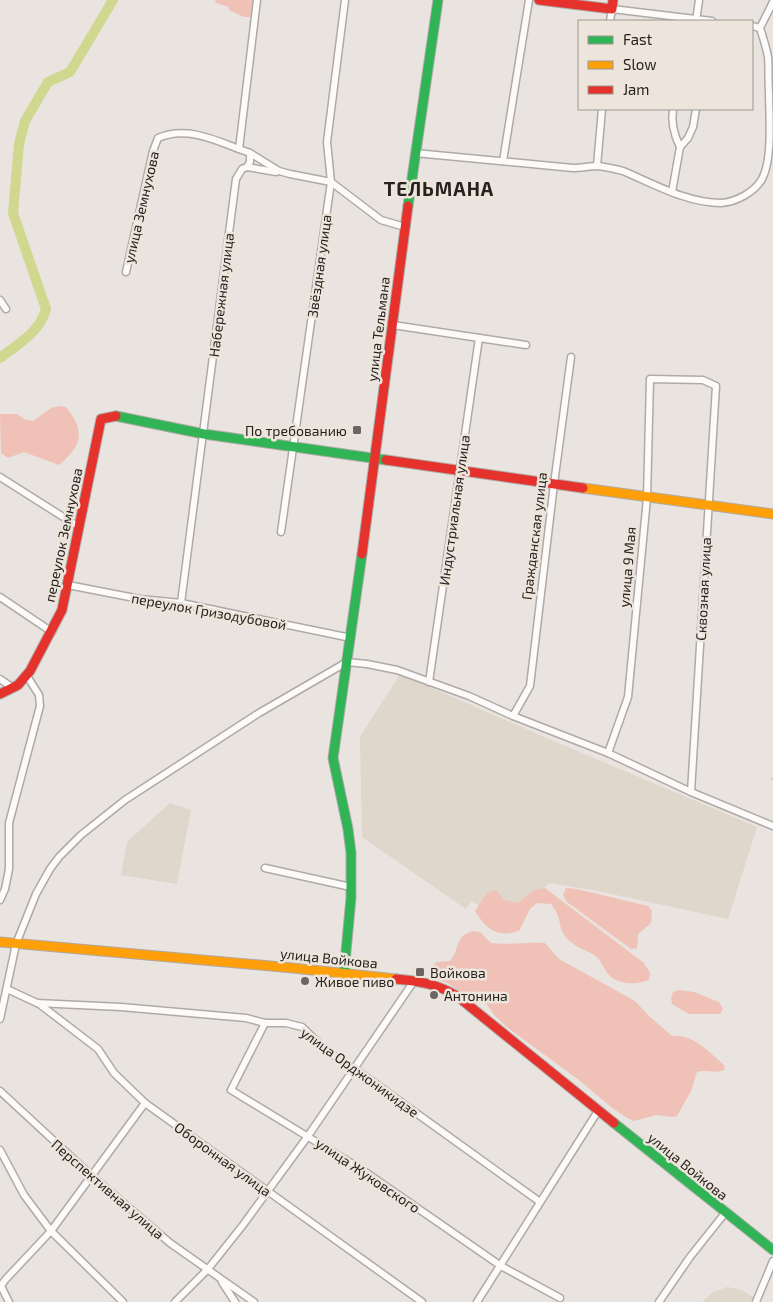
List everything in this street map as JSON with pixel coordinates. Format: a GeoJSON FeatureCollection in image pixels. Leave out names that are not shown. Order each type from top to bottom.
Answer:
{"type":"FeatureCollection","features":[{"type":"Feature","properties":{"kind":"street"},"geometry":{"type":"LineString","coordinates":[[257,0],[239,149],[250,153],[279,171],[290,174]]}},
{"type":"Feature","properties":{"kind":"street","name":"Звёздная улица"},"geometry":{"type":"LineString","coordinates":[[281,532],[331,182],[327,142],[345,0]]}},
{"type":"Feature","properties":{"kind":"street","name":"улица Тельмана"},"geometry":{"type":"LineString","coordinates":[[344,973],[352,887],[351,853],[333,758],[376,458],[415,153],[438,0]]}},
{"type":"Feature","properties":{"kind":"street"},"geometry":{"type":"LineString","coordinates":[[503,161],[529,0]]}},
{"type":"Feature","properties":{"kind":"street"},"geometry":{"type":"LineString","coordinates":[[539,0],[612,5],[696,20],[699,0]]}},
{"type":"Feature","properties":{"kind":"street"},"geometry":{"type":"LineString","coordinates":[[415,153],[573,168],[597,166],[623,171],[672,192],[699,200],[723,203],[746,195],[762,180],[768,160],[768,58],[760,28],[773,2]]}},
{"type":"Feature","properties":{"kind":"street"},"geometry":{"type":"LineString","coordinates":[[610,20],[612,5]]}},
{"type":"Feature","properties":{"kind":"street"},"geometry":{"type":"LineString","coordinates":[[753,26],[760,28]]}},
{"type":"Feature","properties":{"kind":"street"},"geometry":{"type":"LineString","coordinates":[[597,166],[602,110]]}},
{"type":"Feature","properties":{"kind":"street"},"geometry":{"type":"LineString","coordinates":[[673,110],[674,133],[680,147]]}},
{"type":"Feature","properties":{"kind":"street"},"geometry":{"type":"LineString","coordinates":[[672,192],[680,147],[688,138],[693,127],[696,110]]}},
{"type":"Feature","properties":{"kind":"street","name":"улица Земнухова"},"geometry":{"type":"LineString","coordinates":[[126,272],[158,138],[170,134],[196,134],[239,149]]}},
{"type":"Feature","properties":{"kind":"street","name":"Набережная улица"},"geometry":{"type":"LineString","coordinates":[[181,603],[236,179],[242,170],[247,168],[250,162],[250,153]]}},
{"type":"Feature","properties":{"kind":"street"},"geometry":{"type":"LineString","coordinates":[[247,168],[264,169],[331,182],[381,220],[405,227]]}},
{"type":"Feature","properties":{"kind":"street"},"geometry":{"type":"LineString","coordinates":[[0,300],[6,309]]}},
{"type":"Feature","properties":{"kind":"street"},"geometry":{"type":"LineString","coordinates":[[392,325],[526,345]]}},
{"type":"Feature","properties":{"kind":"street","name":"Индустриальная улица"},"geometry":{"type":"LineString","coordinates":[[429,682],[479,338]]}},
{"type":"Feature","properties":{"kind":"street","name":"Гражданская улица"},"geometry":{"type":"LineString","coordinates":[[513,716],[530,686],[571,357]]}},
{"type":"Feature","properties":{"kind":"street","name":"улица 9 Мая"},"geometry":{"type":"LineString","coordinates":[[608,753],[628,697],[647,498],[650,379],[703,380],[716,386]]}},
{"type":"Feature","properties":{"kind":"street","name":"Сквозная улица"},"geometry":{"type":"LineString","coordinates":[[691,792],[716,386]]}},
{"type":"Feature","properties":{"kind":"street","name":"переулок Земнухова"},"geometry":{"type":"LineString","coordinates":[[0,694],[13,688],[27,676],[62,610],[101,419],[115,416],[126,417],[204,434]]}},
{"type":"Feature","properties":{"kind":"street"},"geometry":{"type":"LineString","coordinates":[[204,434],[647,498],[773,514]]}},
{"type":"Feature","properties":{"kind":"street"},"geometry":{"type":"LineString","coordinates":[[0,477],[79,527]]}},
{"type":"Feature","properties":{"kind":"street","name":"переулок Гризодубовой"},"geometry":{"type":"LineString","coordinates":[[68,585],[140,598],[181,603],[351,638]]}},
{"type":"Feature","properties":{"kind":"street"},"geometry":{"type":"LineString","coordinates":[[0,596],[52,632]]}},
{"type":"Feature","properties":{"kind":"street"},"geometry":{"type":"LineString","coordinates":[[0,1019],[16,944],[36,894],[59,857],[81,835],[125,800],[259,713],[348,662],[382,667],[469,696],[513,716],[608,753],[691,792],[773,826]]}},
{"type":"Feature","properties":{"kind":"street"},"geometry":{"type":"LineString","coordinates":[[0,900],[5,889],[8,869],[9,823],[40,706],[39,695],[27,676]]}},
{"type":"Feature","properties":{"kind":"street"},"geometry":{"type":"LineString","coordinates":[[0,679],[13,688]]}},
{"type":"Feature","properties":{"kind":"street"},"geometry":{"type":"LineString","coordinates":[[265,868],[352,887]]}},
{"type":"Feature","properties":{"kind":"street","name":"улица Войкова"},"geometry":{"type":"LineString","coordinates":[[0,942],[414,980],[444,988],[457,996],[724,1213],[773,1250]]}},
{"type":"Feature","properties":{"kind":"street"},"geometry":{"type":"LineString","coordinates":[[175,1302],[208,1269],[268,1191],[355,1069],[414,980]]}},
{"type":"Feature","properties":{"kind":"street","name":"улица Орджоникидзе"},"geometry":{"type":"LineString","coordinates":[[7,989],[37,1003],[121,1007],[246,1018],[265,1023],[286,1023],[302,1027],[328,1052],[355,1069],[540,1202]]}},
{"type":"Feature","properties":{"kind":"street","name":"Оборонная улица"},"geometry":{"type":"LineString","coordinates":[[37,1003],[98,1049],[114,1073],[145,1103],[422,1302]]}},
{"type":"Feature","properties":{"kind":"street","name":"улица Жуковского"},"geometry":{"type":"LineString","coordinates":[[265,1023],[231,1090],[376,1179],[501,1266],[560,1298]]}},
{"type":"Feature","properties":{"kind":"street","name":"Перспективная улица"},"geometry":{"type":"LineString","coordinates":[[0,1091],[92,1176],[170,1243],[254,1302]]}},
{"type":"Feature","properties":{"kind":"street"},"geometry":{"type":"LineString","coordinates":[[9,1302],[1,1286],[51,1231],[145,1103]]}},
{"type":"Feature","properties":{"kind":"street"},"geometry":{"type":"LineString","coordinates":[[477,1302],[598,1111]]}},
{"type":"Feature","properties":{"kind":"street"},"geometry":{"type":"LineString","coordinates":[[0,1150],[24,1195],[51,1231],[123,1302]]}},
{"type":"Feature","properties":{"kind":"street"},"geometry":{"type":"LineString","coordinates":[[659,1302],[690,1257],[724,1213]]}},
{"type":"Feature","properties":{"kind":"street"},"geometry":{"type":"LineString","coordinates":[[756,1302],[773,1261]]}},
{"type":"Feature","properties":{"kind":"street","name":"Перспективная улица"},"geometry":{"type":"LineString","coordinates":[[221,1280],[235,1302]]}},
{"type":"Feature","properties":{"kind":"shaded area"},"geometry":{"type":"Polygon","coordinates":[[[215,0],[257,0],[250,17],[244,17],[229,10],[229,7],[216,3],[215,0]]]}},
{"type":"Feature","properties":{"kind":"shaded area"},"geometry":{"type":"Polygon","coordinates":[[[66,407],[77,424],[79,438],[73,451],[59,465],[24,452],[8,458],[1,453],[0,414],[17,414],[24,419],[33,421],[51,408],[66,407]]]}},
{"type":"Feature","properties":{"kind":"shaded area"},"geometry":{"type":"Polygon","coordinates":[[[400,674],[757,827],[728,919],[593,890],[549,883],[508,926],[472,901],[466,909],[362,837],[360,737],[400,674]]]}},
{"type":"Feature","properties":{"kind":"shaded area"},"geometry":{"type":"Polygon","coordinates":[[[170,803],[191,810],[177,884],[121,875],[127,842],[170,803]]]}},
{"type":"Feature","properties":{"kind":"shaded area"},"geometry":{"type":"Polygon","coordinates":[[[545,888],[644,963],[650,973],[649,980],[639,983],[627,983],[612,978],[594,955],[575,945],[565,936],[557,913],[551,904],[537,903],[530,909],[519,931],[511,933],[498,932],[488,927],[475,911],[487,893],[496,890],[504,900],[518,903],[534,890],[545,888]]]}},
{"type":"Feature","properties":{"kind":"shaded area"},"geometry":{"type":"Polygon","coordinates":[[[566,888],[648,906],[652,911],[651,923],[638,934],[637,948],[631,949],[567,902],[563,895],[566,888]]]}},
{"type":"Feature","properties":{"kind":"shaded area"},"geometry":{"type":"Polygon","coordinates":[[[474,931],[480,932],[491,943],[545,943],[559,959],[635,1001],[672,1036],[687,1038],[701,1045],[725,1066],[724,1070],[697,1072],[691,1091],[677,1116],[657,1115],[634,1121],[627,1118],[508,1028],[494,1015],[486,1003],[490,998],[486,995],[482,1000],[474,1000],[447,983],[435,979],[434,964],[450,961],[463,936],[474,931]]]}},
{"type":"Feature","properties":{"kind":"shaded area"},"geometry":{"type":"Polygon","coordinates":[[[679,990],[694,992],[719,1002],[723,1009],[720,1014],[689,1014],[672,1004],[673,992],[679,990]]]}},
{"type":"Feature","properties":{"kind":"shaded area"},"geometry":{"type":"Polygon","coordinates":[[[727,1287],[739,1289],[755,1298],[753,1302],[702,1302],[712,1293],[727,1287]]]}},
{"type":"Feature","properties":{"kind":"waterway"},"geometry":{"type":"LineString","coordinates":[[0,358],[34,331],[46,309],[13,213],[19,144],[25,121],[48,82],[70,72],[113,0]]}},
{"type":"Feature","properties":{"kind":"traffic: fast"},"geometry":{"type":"LineString","coordinates":[[408,206],[438,0]]}},
{"type":"Feature","properties":{"kind":"traffic: fast"},"geometry":{"type":"LineString","coordinates":[[116,416],[204,434],[386,460]]}},
{"type":"Feature","properties":{"kind":"traffic: fast"},"geometry":{"type":"LineString","coordinates":[[344,973],[351,898],[351,853],[348,829],[333,758],[362,554]]}},
{"type":"Feature","properties":{"kind":"traffic: fast"},"geometry":{"type":"LineString","coordinates":[[614,1123],[773,1250]]}},
{"type":"Feature","properties":{"kind":"traffic: slow"},"geometry":{"type":"LineString","coordinates":[[583,488],[773,514]]}},
{"type":"Feature","properties":{"kind":"traffic: slow"},"geometry":{"type":"LineString","coordinates":[[0,942],[396,979]]}},
{"type":"Feature","properties":{"kind":"traffic: jam"},"geometry":{"type":"LineString","coordinates":[[539,0],[612,9],[613,0]]}},
{"type":"Feature","properties":{"kind":"traffic: jam"},"geometry":{"type":"LineString","coordinates":[[362,554],[408,206]]}},
{"type":"Feature","properties":{"kind":"traffic: jam"},"geometry":{"type":"LineString","coordinates":[[0,694],[18,685],[30,671],[62,610],[101,419],[116,416]]}},
{"type":"Feature","properties":{"kind":"traffic: jam"},"geometry":{"type":"LineString","coordinates":[[386,460],[583,488]]}},
{"type":"Feature","properties":{"kind":"traffic: jam"},"geometry":{"type":"LineString","coordinates":[[396,979],[428,984],[457,996],[614,1123]]}},
{"type":"Feature","properties":{"kind":"place","name":"По требованию"},"geometry":{"type":"Point","coordinates":[357,430]}},
{"type":"Feature","properties":{"kind":"place","name":"Войкова"},"geometry":{"type":"Point","coordinates":[420,972]}},
{"type":"Feature","properties":{"kind":"place","name":"Живое пиво"},"geometry":{"type":"Point","coordinates":[305,981]}},
{"type":"Feature","properties":{"kind":"place","name":"Антонина"},"geometry":{"type":"Point","coordinates":[434,995]}},
{"type":"Feature","properties":{"kind":"district","name":"ТЕЛЬМАНА"},"geometry":{"type":"Point","coordinates":[439,188]}}]}
